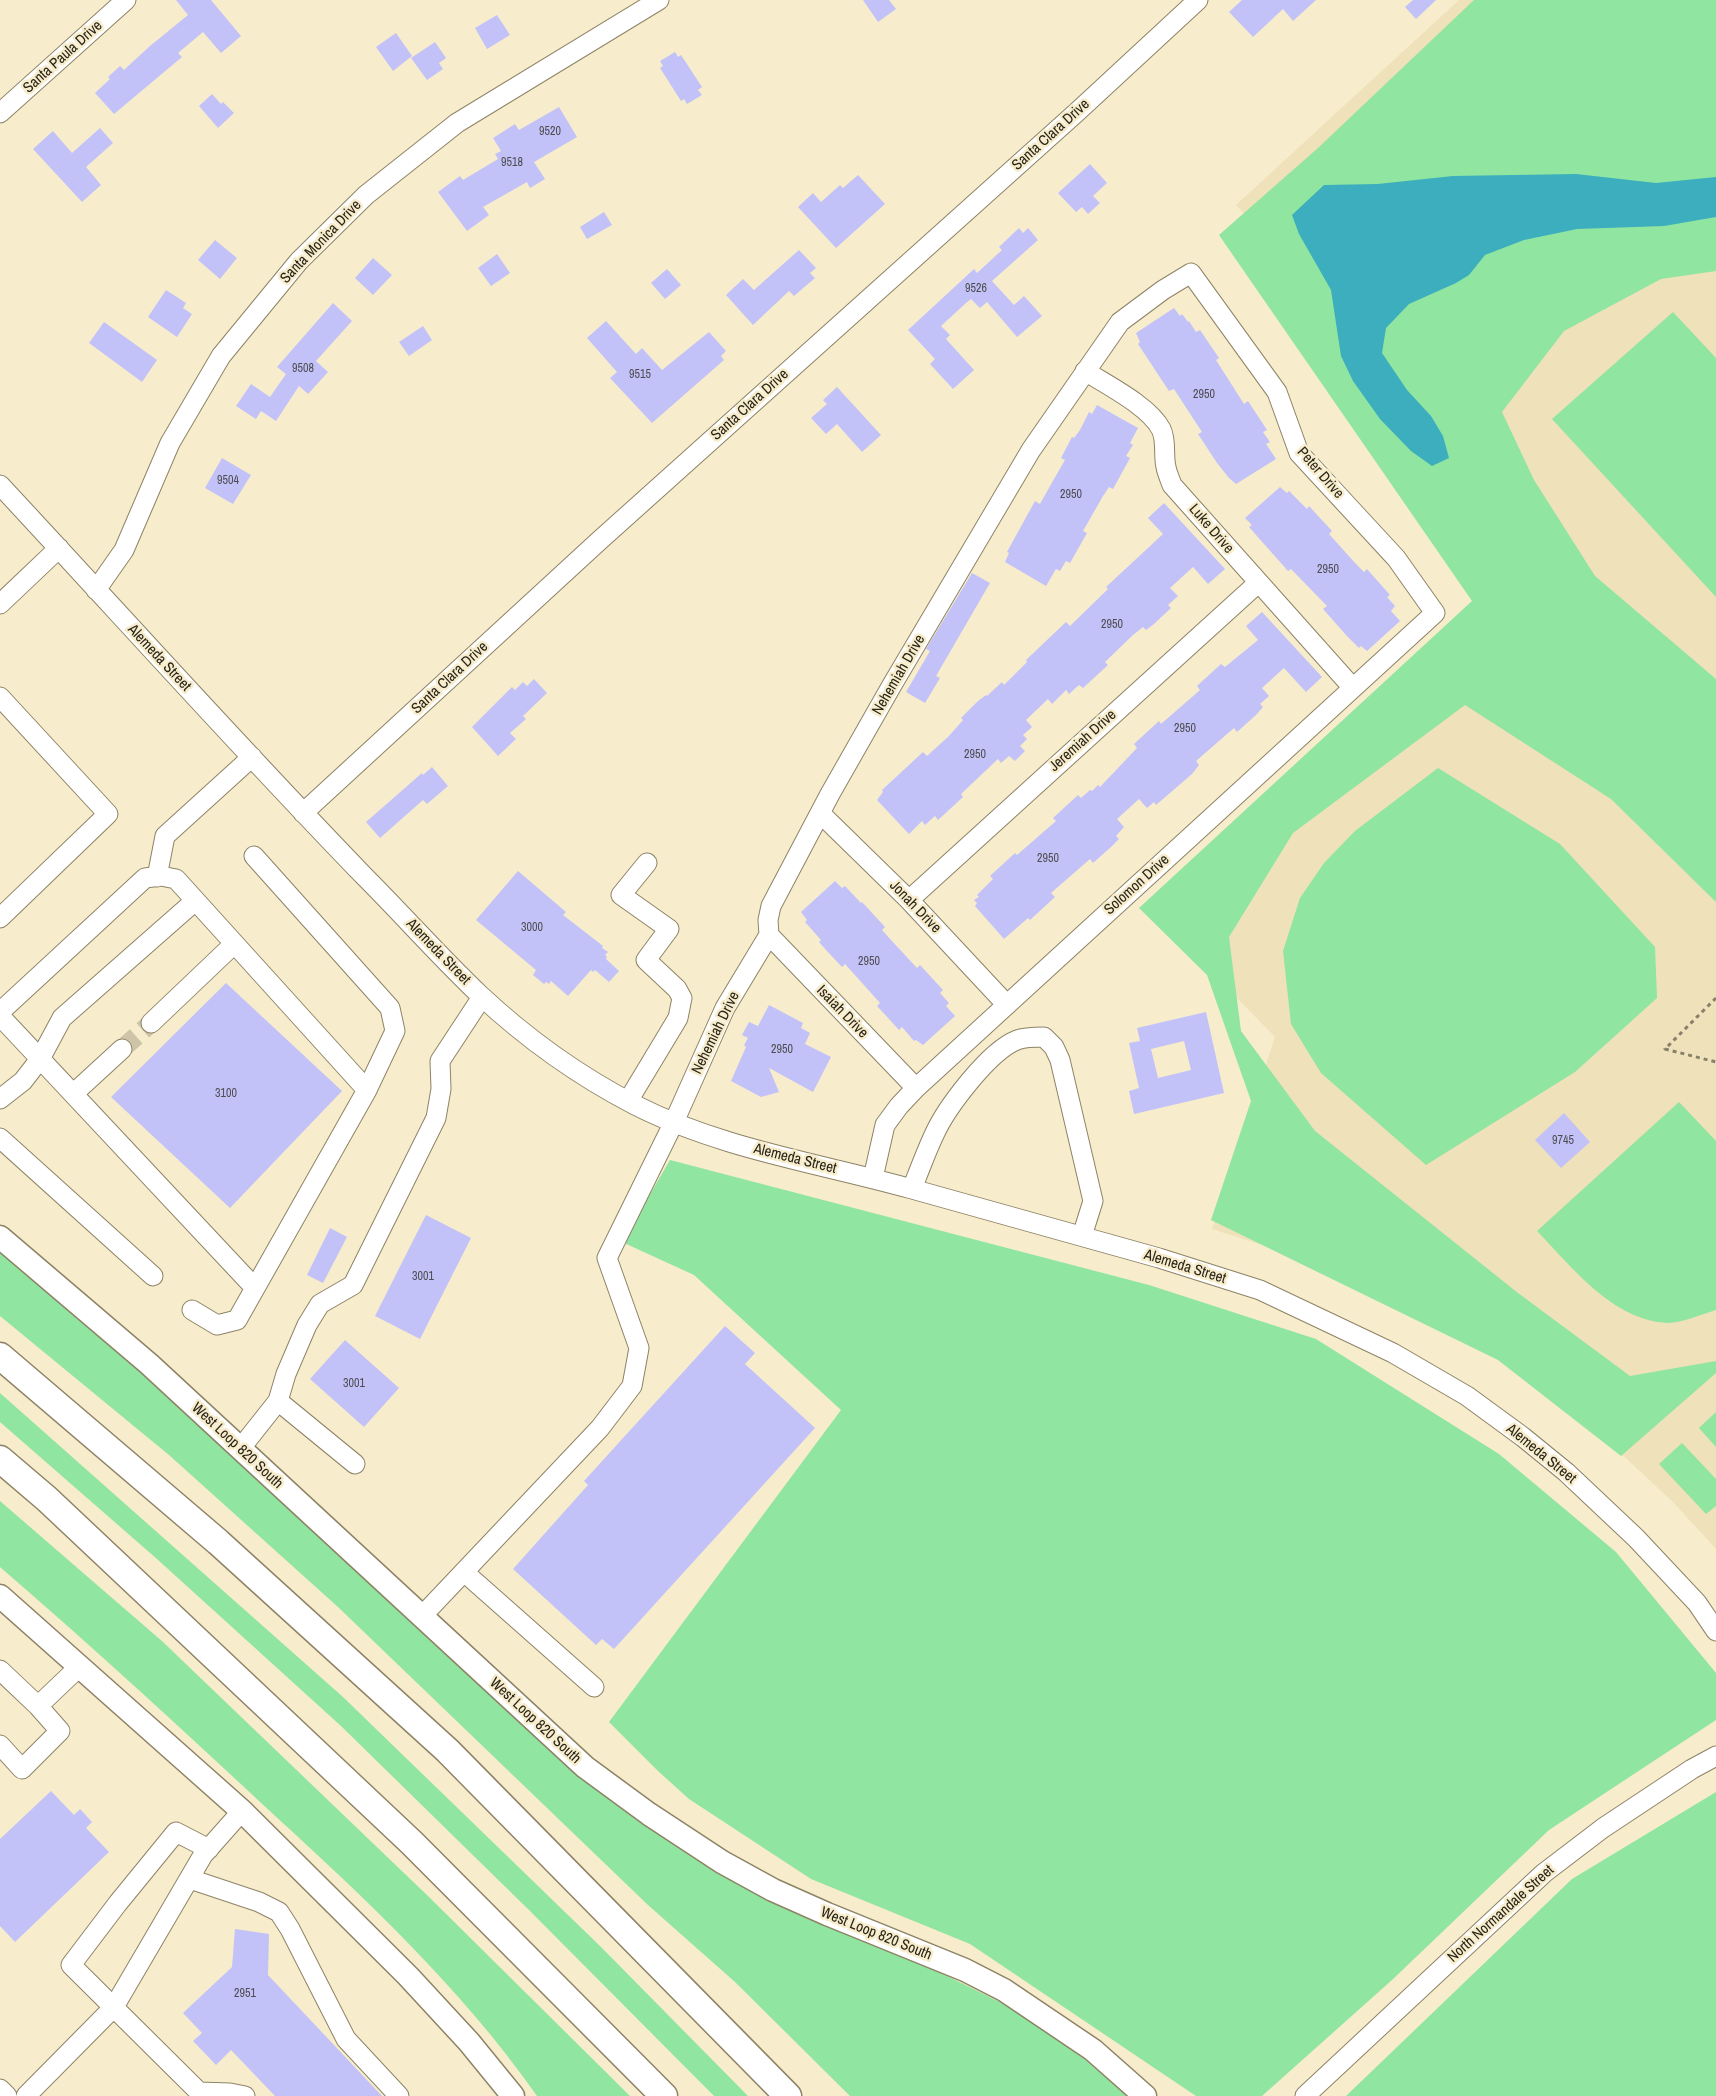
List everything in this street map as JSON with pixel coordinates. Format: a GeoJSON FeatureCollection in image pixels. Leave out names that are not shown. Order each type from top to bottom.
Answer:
{"type":"FeatureCollection","features":[{"type":"Feature","properties":{"kind":"highway"},"geometry":{"type":"LineString","coordinates":[[0,1342],[84,1427]]}},
{"type":"Feature","properties":{"kind":"highway"},"geometry":{"type":"LineString","coordinates":[[0,1356],[218,1542],[448,1751],[788,2096]]}},
{"type":"Feature","properties":{"kind":"highway"},"geometry":{"type":"LineString","coordinates":[[0,1459],[47,1499],[412,1844],[664,2096]]}},
{"type":"Feature","properties":{"kind":"main road","name":"West Loop 820 South"},"geometry":{"type":"LineString","coordinates":[[0,1237],[149,1364],[584,1766],[649,1814],[722,1862],[773,1890],[826,1914],[964,1970],[1004,1990],[1093,2050],[1145,2096]]}},
{"type":"Feature","properties":{"kind":"main road"},"geometry":{"type":"LineString","coordinates":[[0,1596],[242,1811],[408,1976],[469,2042],[513,2096]]}},
{"type":"Feature","properties":{"kind":"street","name":"Santa Paula Drive"},"geometry":{"type":"LineString","coordinates":[[0,113],[126,0]]}},
{"type":"Feature","properties":{"kind":"street","name":"Santa Monica Drive"},"geometry":{"type":"LineString","coordinates":[[96,590],[124,550],[170,443],[221,356],[299,261],[366,195],[457,123],[659,0]]}},
{"type":"Feature","properties":{"kind":"street","name":"Santa Clara Drive"},"geometry":{"type":"LineString","coordinates":[[303,813],[600,540],[1077,112],[1198,0]]}},
{"type":"Feature","properties":{"kind":"street","name":"Nehemiah Drive"},"geometry":{"type":"LineString","coordinates":[[422,1616],[600,1428],[632,1386],[639,1348],[607,1258],[674,1122],[725,1008],[769,935],[768,920],[771,906],[820,813],[892,685],[1031,450],[1120,322],[1162,290],[1191,272]]}},
{"type":"Feature","properties":{"kind":"street","name":"Peter Drive"},"geometry":{"type":"LineString","coordinates":[[1191,272],[1277,392],[1299,453],[1396,558],[1435,613]]}},
{"type":"Feature","properties":{"kind":"street","name":"Luke Drive"},"geometry":{"type":"LineString","coordinates":[[1085,371],[1140,407],[1155,421],[1161,430],[1164,441],[1165,466],[1172,485],[1353,688]]}},
{"type":"Feature","properties":{"kind":"street","name":"Alemeda Street"},"geometry":{"type":"LineString","coordinates":[[0,485],[303,813],[482,997],[581,1075],[628,1101],[674,1122],[784,1158],[873,1178],[1159,1258],[1260,1290],[1393,1353],[1467,1396],[1523,1437],[1566,1472],[1629,1531],[1697,1603],[1716,1631]]}},
{"type":"Feature","properties":{"kind":"street"},"geometry":{"type":"LineString","coordinates":[[0,604],[59,548]]}},
{"type":"Feature","properties":{"kind":"street","name":"Jeremiah Drive"},"geometry":{"type":"LineString","coordinates":[[909,900],[1258,583]]}},
{"type":"Feature","properties":{"kind":"street","name":"Solomon Drive"},"geometry":{"type":"LineString","coordinates":[[873,1178],[885,1125],[916,1088],[1435,613]]}},
{"type":"Feature","properties":{"kind":"street"},"geometry":{"type":"LineString","coordinates":[[0,697],[108,814],[0,918]]}},
{"type":"Feature","properties":{"kind":"street"},"geometry":{"type":"LineString","coordinates":[[156,877],[165,836],[252,758]]}},
{"type":"Feature","properties":{"kind":"street","name":"Jonah Drive"},"geometry":{"type":"LineString","coordinates":[[820,813],[909,900],[1006,1005]]}},
{"type":"Feature","properties":{"kind":"street"},"geometry":{"type":"LineString","coordinates":[[192,1310],[217,1325],[237,1320],[366,1090],[395,1032],[390,1008],[254,856]]}},
{"type":"Feature","properties":{"kind":"street"},"geometry":{"type":"LineString","coordinates":[[628,1101],[678,1018],[682,998],[677,989],[646,960],[669,929],[621,895],[647,864]]}},
{"type":"Feature","properties":{"kind":"street"},"geometry":{"type":"LineString","coordinates":[[0,1012],[144,878],[156,877],[176,880],[366,1090]]}},
{"type":"Feature","properties":{"kind":"street"},"geometry":{"type":"LineString","coordinates":[[0,1099],[23,1080],[40,1059],[62,1018],[196,901]]}},
{"type":"Feature","properties":{"kind":"street","name":"Isaiah Drive"},"geometry":{"type":"LineString","coordinates":[[769,935],[916,1088]]}},
{"type":"Feature","properties":{"kind":"street"},"geometry":{"type":"LineString","coordinates":[[151,1023],[234,944]]}},
{"type":"Feature","properties":{"kind":"street"},"geometry":{"type":"LineString","coordinates":[[240,1449],[278,1401],[286,1374],[307,1325],[320,1304],[353,1285],[436,1118],[441,1089],[440,1061],[482,997]]}},
{"type":"Feature","properties":{"kind":"street"},"geometry":{"type":"LineString","coordinates":[[0,1016],[256,1288]]}},
{"type":"Feature","properties":{"kind":"street"},"geometry":{"type":"LineString","coordinates":[[912,1189],[934,1133],[951,1106],[972,1079],[996,1054],[1017,1040],[1044,1037],[1054,1047],[1060,1060],[1093,1201],[1082,1236]]}},
{"type":"Feature","properties":{"kind":"street"},"geometry":{"type":"LineString","coordinates":[[73,1094],[122,1049]]}},
{"type":"Feature","properties":{"kind":"street"},"geometry":{"type":"LineString","coordinates":[[0,1138],[153,1276]]}},
{"type":"Feature","properties":{"kind":"street"},"geometry":{"type":"LineString","coordinates":[[278,1401],[356,1464]]}},
{"type":"Feature","properties":{"kind":"street"},"geometry":{"type":"LineString","coordinates":[[464,1572],[594,1687]]}},
{"type":"Feature","properties":{"kind":"street"},"geometry":{"type":"LineString","coordinates":[[38,1706],[80,1666]]}},
{"type":"Feature","properties":{"kind":"street"},"geometry":{"type":"LineString","coordinates":[[0,1670],[38,1706],[60,1731],[22,1769],[0,1745]]}},
{"type":"Feature","properties":{"kind":"street","name":"North Normandale Street"},"geometry":{"type":"LineString","coordinates":[[1304,2096],[1544,1873],[1603,1828],[1692,1769],[1716,1756]]}},
{"type":"Feature","properties":{"kind":"street"},"geometry":{"type":"LineString","coordinates":[[26,2096],[114,2007],[209,1849],[242,1811]]}},
{"type":"Feature","properties":{"kind":"street"},"geometry":{"type":"LineString","coordinates":[[209,1849],[176,1832],[118,1903],[71,1965],[199,2094],[230,2093],[245,2096]]}},
{"type":"Feature","properties":{"kind":"street"},"geometry":{"type":"LineString","coordinates":[[190,1879],[260,1902],[279,1912],[346,2038],[399,2096]]}},
{"type":"Feature","properties":{"kind":"street"},"geometry":{"type":"LineString","coordinates":[[0,2089],[7,2096]]}},
{"type":"Feature","properties":{"kind":"path"},"geometry":{"type":"LineString","coordinates":[[1716,998],[1665,1049],[1716,1062]]}},
{"type":"Feature","properties":{"kind":"shaded area"},"geometry":{"type":"Polygon","coordinates":[[[1459,0],[1716,0],[1716,1549],[1672,1501],[1591,1426],[1491,1352],[1278,1250],[1212,1229],[1275,1037],[1149,908],[1545,539],[1328,307],[1236,205],[1459,0]]]}},
{"type":"Feature","properties":{"kind":"green space"},"geometry":{"type":"Polygon","coordinates":[[[1474,0],[1716,0],[1716,271],[1661,279],[1564,331],[1502,412],[1534,480],[1595,576],[1716,679],[1716,902],[1611,799],[1465,705],[1293,833],[1229,937],[1241,1031],[1315,1131],[1518,1293],[1630,1376],[1716,1361],[1716,1373],[1621,1456],[1498,1360],[1211,1220],[1251,1101],[1207,975],[1139,908],[1472,601],[1219,235],[1318,148],[1474,0]]]}},
{"type":"Feature","properties":{"kind":"green space"},"geometry":{"type":"Polygon","coordinates":[[[1673,312],[1716,358],[1716,597],[1552,419],[1673,312]]]}},
{"type":"Feature","properties":{"kind":"green space"},"geometry":{"type":"Polygon","coordinates":[[[1438,768],[1560,844],[1655,947],[1657,998],[1575,1072],[1426,1165],[1321,1073],[1291,1024],[1283,951],[1300,898],[1324,863],[1355,831],[1438,768]]]}},
{"type":"Feature","properties":{"kind":"green space"},"geometry":{"type":"Polygon","coordinates":[[[1679,1102],[1716,1141],[1716,1310],[1685,1320],[1668,1323],[1648,1320],[1629,1313],[1611,1302],[1580,1276],[1537,1231],[1679,1102]]]}},
{"type":"Feature","properties":{"kind":"green space"},"geometry":{"type":"Polygon","coordinates":[[[670,1160],[1149,1285],[1316,1339],[1499,1454],[1616,1552],[1716,1673],[1716,1720],[1549,1830],[1392,1980],[1262,2096],[1196,2096],[970,1944],[811,1879],[689,1799],[609,1722],[841,1410],[694,1275],[622,1242],[670,1160]]]}},
{"type":"Feature","properties":{"kind":"green space"},"geometry":{"type":"Polygon","coordinates":[[[0,1251],[154,1379],[493,1694],[767,1895],[851,1936],[931,1968],[1018,2011],[1105,2074],[1128,2096],[850,2096],[735,1982],[648,1905],[338,1607],[169,1455],[0,1316],[0,1251]]]}},
{"type":"Feature","properties":{"kind":"green space"},"geometry":{"type":"Polygon","coordinates":[[[0,1393],[343,1697],[600,1946],[748,2096],[714,2096],[530,1911],[341,1726],[157,1559],[0,1422],[0,1393]]]}},
{"type":"Feature","properties":{"kind":"green space"},"geometry":{"type":"Polygon","coordinates":[[[1716,1412],[1716,1447],[1699,1428],[1716,1412]]]}},
{"type":"Feature","properties":{"kind":"green space"},"geometry":{"type":"Polygon","coordinates":[[[1682,1443],[1716,1479],[1716,1506],[1706,1514],[1659,1464],[1682,1443]]]}},
{"type":"Feature","properties":{"kind":"green space"},"geometry":{"type":"Polygon","coordinates":[[[0,1501],[163,1642],[429,1897],[630,2096],[537,2096],[478,2019],[379,1914],[172,1720],[0,1567],[0,1501]]]}},
{"type":"Feature","properties":{"kind":"green space"},"geometry":{"type":"Polygon","coordinates":[[[1716,1792],[1716,2096],[1346,2096],[1572,1879],[1716,1792]]]}},
{"type":"Feature","properties":{"kind":"water"},"geometry":{"type":"Polygon","coordinates":[[[1576,174],[1656,183],[1716,177],[1716,217],[1664,226],[1577,229],[1524,240],[1485,255],[1469,275],[1456,283],[1409,304],[1386,328],[1382,353],[1407,390],[1431,416],[1443,436],[1449,458],[1432,466],[1411,451],[1380,419],[1353,381],[1341,356],[1331,290],[1299,234],[1292,215],[1324,185],[1378,184],[1453,176],[1576,174]]]}},
{"type":"Feature","properties":{"kind":"building"},"geometry":{"type":"Polygon","coordinates":[[[176,0],[211,0],[241,36],[221,53],[203,32],[178,53],[182,57],[114,114],[95,93],[120,66],[124,70],[188,15],[176,0]]]}},
{"type":"Feature","properties":{"kind":"building"},"geometry":{"type":"Polygon","coordinates":[[[863,0],[889,0],[896,9],[878,22],[863,0]]]}},
{"type":"Feature","properties":{"kind":"building"},"geometry":{"type":"Polygon","coordinates":[[[1242,0],[1316,0],[1293,21],[1283,9],[1253,37],[1229,12],[1242,0]]]}},
{"type":"Feature","properties":{"kind":"building"},"geometry":{"type":"Polygon","coordinates":[[[1413,0],[1436,0],[1416,19],[1405,7],[1413,0]]]}},
{"type":"Feature","properties":{"kind":"building"},"geometry":{"type":"Polygon","coordinates":[[[497,15],[510,35],[487,49],[475,28],[497,15]]]}},
{"type":"Feature","properties":{"kind":"building"},"geometry":{"type":"Polygon","coordinates":[[[396,33],[412,56],[393,71],[376,47],[396,33]]]}},
{"type":"Feature","properties":{"kind":"building"},"geometry":{"type":"Polygon","coordinates":[[[435,42],[446,58],[439,63],[443,69],[427,80],[411,58],[435,42]]]}},
{"type":"Feature","properties":{"kind":"building"},"geometry":{"type":"Polygon","coordinates":[[[675,52],[678,57],[681,55],[702,87],[698,90],[702,95],[687,104],[684,99],[681,101],[660,68],[663,66],[660,61],[675,52]]]}},
{"type":"Feature","properties":{"kind":"building"},"geometry":{"type":"Polygon","coordinates":[[[212,94],[221,104],[223,102],[234,113],[218,128],[199,106],[212,94]]]}},
{"type":"Feature","properties":{"kind":"building"},"geometry":{"type":"Polygon","coordinates":[[[559,107],[577,137],[534,162],[545,179],[530,188],[527,182],[483,207],[489,215],[467,231],[438,192],[460,176],[463,180],[498,159],[495,154],[501,151],[493,138],[515,124],[519,130],[559,107]]]}},
{"type":"Feature","properties":{"kind":"building"},"geometry":{"type":"Polygon","coordinates":[[[100,128],[113,143],[86,167],[101,185],[82,202],[33,149],[53,131],[72,153],[100,128]]]}},
{"type":"Feature","properties":{"kind":"building"},"geometry":{"type":"Polygon","coordinates":[[[1090,164],[1107,183],[1093,196],[1100,203],[1088,214],[1082,207],[1076,212],[1058,193],[1090,164]]]}},
{"type":"Feature","properties":{"kind":"building"},"geometry":{"type":"Polygon","coordinates":[[[858,175],[885,204],[836,248],[798,207],[813,193],[821,202],[840,185],[843,188],[858,175]]]}},
{"type":"Feature","properties":{"kind":"building"},"geometry":{"type":"Polygon","coordinates":[[[604,212],[612,225],[587,239],[580,227],[604,212]]]}},
{"type":"Feature","properties":{"kind":"building"},"geometry":{"type":"Polygon","coordinates":[[[1019,228],[1023,233],[1028,228],[1038,240],[992,281],[1014,305],[1024,296],[1042,316],[1017,337],[987,302],[980,308],[971,299],[966,303],[941,326],[950,335],[946,339],[974,370],[953,389],[930,364],[935,359],[908,330],[974,269],[977,273],[1002,250],[999,247],[1019,228]]]}},
{"type":"Feature","properties":{"kind":"building"},"geometry":{"type":"Polygon","coordinates":[[[215,240],[237,258],[220,279],[198,260],[215,240]]]}},
{"type":"Feature","properties":{"kind":"building"},"geometry":{"type":"Polygon","coordinates":[[[799,250],[816,268],[810,273],[815,278],[794,296],[789,291],[753,325],[726,295],[743,279],[754,290],[799,250]]]}},
{"type":"Feature","properties":{"kind":"building"},"geometry":{"type":"Polygon","coordinates":[[[497,254],[510,273],[491,286],[478,268],[497,254]]]}},
{"type":"Feature","properties":{"kind":"building"},"geometry":{"type":"Polygon","coordinates":[[[373,258],[392,275],[373,295],[355,278],[373,258]]]}},
{"type":"Feature","properties":{"kind":"building"},"geometry":{"type":"Polygon","coordinates":[[[667,269],[681,285],[665,299],[651,283],[667,269]]]}},
{"type":"Feature","properties":{"kind":"building"},"geometry":{"type":"Polygon","coordinates":[[[166,290],[186,303],[183,308],[192,314],[177,337],[148,317],[166,290]]]}},
{"type":"Feature","properties":{"kind":"building"},"geometry":{"type":"Polygon","coordinates":[[[333,303],[352,321],[316,361],[328,372],[308,394],[299,386],[276,421],[261,411],[256,419],[236,406],[251,384],[270,397],[286,374],[277,367],[333,303]]]}},
{"type":"Feature","properties":{"kind":"building"},"geometry":{"type":"Polygon","coordinates":[[[1174,308],[1180,316],[1182,314],[1189,321],[1196,332],[1200,330],[1219,358],[1216,360],[1244,404],[1248,401],[1267,430],[1263,432],[1270,442],[1266,444],[1276,459],[1236,484],[1217,463],[1198,434],[1202,432],[1174,389],[1169,391],[1138,344],[1140,342],[1136,333],[1174,308]]]}},
{"type":"Feature","properties":{"kind":"building"},"geometry":{"type":"Polygon","coordinates":[[[606,321],[636,354],[642,348],[662,370],[709,332],[726,351],[721,356],[724,360],[652,423],[610,378],[617,372],[587,338],[606,321]]]}},
{"type":"Feature","properties":{"kind":"building"},"geometry":{"type":"Polygon","coordinates":[[[104,322],[157,360],[142,382],[89,343],[104,322]]]}},
{"type":"Feature","properties":{"kind":"building"},"geometry":{"type":"Polygon","coordinates":[[[423,326],[432,340],[409,356],[399,342],[423,326]]]}},
{"type":"Feature","properties":{"kind":"building"},"geometry":{"type":"Polygon","coordinates":[[[837,387],[881,435],[862,452],[837,424],[826,434],[811,418],[827,404],[823,400],[837,387]]]}},
{"type":"Feature","properties":{"kind":"building"},"geometry":{"type":"Polygon","coordinates":[[[1097,405],[1138,428],[1130,443],[1133,445],[1126,456],[1130,458],[1113,489],[1109,487],[1083,531],[1087,533],[1070,563],[1066,561],[1060,571],[1056,569],[1046,586],[1005,562],[1009,553],[1007,552],[1035,501],[1040,504],[1065,460],[1061,458],[1072,437],[1074,438],[1089,412],[1092,414],[1097,405]]]}},
{"type":"Feature","properties":{"kind":"building"},"geometry":{"type":"Polygon","coordinates":[[[222,458],[251,475],[233,504],[205,488],[222,458]]]}},
{"type":"Feature","properties":{"kind":"building"},"geometry":{"type":"Polygon","coordinates":[[[1280,487],[1287,493],[1289,491],[1307,509],[1309,506],[1332,531],[1329,534],[1356,564],[1364,572],[1367,569],[1390,595],[1387,597],[1395,606],[1391,611],[1400,621],[1367,651],[1361,646],[1359,648],[1346,635],[1323,609],[1327,606],[1291,569],[1288,571],[1249,527],[1252,525],[1245,518],[1280,487]]]}},
{"type":"Feature","properties":{"kind":"building"},"geometry":{"type":"Polygon","coordinates":[[[1164,503],[1225,569],[1208,584],[1193,567],[1170,588],[1178,596],[1168,605],[1171,608],[1154,624],[1146,630],[1143,627],[1133,635],[1105,662],[1108,665],[1083,688],[1079,685],[1069,694],[1066,690],[1052,704],[1048,699],[1026,720],[1032,727],[1023,735],[1027,739],[1020,746],[1025,751],[1015,761],[1009,756],[1001,763],[998,759],[961,794],[963,797],[938,820],[935,816],[925,825],[922,821],[909,834],[877,800],[883,792],[882,790],[923,752],[927,756],[949,736],[963,720],[961,718],[978,701],[987,696],[1002,682],[1004,685],[1027,662],[1026,660],[1066,622],[1070,626],[1108,589],[1106,587],[1163,534],[1148,518],[1164,503]]]}},
{"type":"Feature","properties":{"kind":"building"},"geometry":{"type":"Polygon","coordinates":[[[972,573],[990,583],[936,676],[940,678],[925,703],[906,692],[930,651],[926,649],[972,573]]]}},
{"type":"Feature","properties":{"kind":"building"},"geometry":{"type":"Polygon","coordinates":[[[1262,612],[1322,677],[1306,692],[1284,668],[1262,688],[1269,696],[1260,704],[1263,707],[1256,715],[1237,732],[1234,728],[1196,761],[1199,765],[1192,774],[1156,805],[1154,802],[1147,808],[1139,799],[1117,819],[1124,827],[1116,836],[1119,839],[1093,863],[1090,859],[1051,893],[1055,897],[1030,920],[1028,918],[1004,939],[975,906],[977,903],[974,900],[979,897],[977,895],[993,879],[990,876],[1015,853],[1017,855],[1056,821],[1053,818],[1078,795],[1081,798],[1098,785],[1100,787],[1137,748],[1134,744],[1159,721],[1161,724],[1200,690],[1197,686],[1221,664],[1225,667],[1258,640],[1246,626],[1262,612]]]}},
{"type":"Feature","properties":{"kind":"building"},"geometry":{"type":"Polygon","coordinates":[[[534,679],[547,693],[523,716],[526,719],[510,733],[516,739],[498,756],[472,727],[512,687],[515,690],[523,682],[527,686],[534,679]]]}},
{"type":"Feature","properties":{"kind":"building"},"geometry":{"type":"Polygon","coordinates":[[[432,767],[448,786],[427,804],[423,800],[380,838],[366,822],[422,773],[423,775],[432,767]]]}},
{"type":"Feature","properties":{"kind":"building"},"geometry":{"type":"Polygon","coordinates":[[[518,871],[566,912],[563,915],[608,952],[605,955],[606,959],[619,971],[609,982],[595,970],[593,972],[591,970],[568,996],[551,981],[549,984],[546,982],[544,984],[533,975],[536,970],[476,920],[518,871]]]}},
{"type":"Feature","properties":{"kind":"building"},"geometry":{"type":"Polygon","coordinates":[[[835,881],[842,888],[845,886],[862,902],[885,927],[882,930],[891,940],[917,968],[920,965],[943,990],[940,993],[949,1003],[946,1006],[955,1016],[923,1045],[916,1040],[914,1041],[902,1027],[899,1030],[877,1006],[880,1003],[845,964],[842,967],[826,950],[819,942],[821,940],[805,922],[807,920],[801,912],[835,881]]]}},
{"type":"Feature","properties":{"kind":"building"},"geometry":{"type":"Polygon","coordinates":[[[226,983],[342,1091],[230,1208],[111,1097],[226,983]]]}},
{"type":"Feature","properties":{"kind":"building"},"geometry":{"type":"Polygon","coordinates":[[[769,1005],[803,1023],[801,1028],[810,1033],[805,1044],[831,1057],[813,1092],[769,1068],[779,1092],[761,1097],[731,1081],[746,1047],[744,1045],[748,1038],[742,1035],[749,1022],[758,1026],[769,1005]]]}},
{"type":"Feature","properties":{"kind":"building"},"geometry":{"type":"Polygon","coordinates":[[[1206,1012],[1224,1093],[1134,1114],[1129,1091],[1139,1088],[1129,1043],[1140,1041],[1137,1028],[1206,1012]],[[1184,1041],[1151,1049],[1158,1078],[1191,1070],[1184,1041]]]}},
{"type":"Feature","properties":{"kind":"building"},"geometry":{"type":"Polygon","coordinates":[[[1564,1113],[1590,1142],[1561,1168],[1535,1140],[1564,1113]]]}},
{"type":"Feature","properties":{"kind":"building"},"geometry":{"type":"Polygon","coordinates":[[[426,1215],[471,1238],[420,1339],[375,1316],[426,1215]]]}},
{"type":"Feature","properties":{"kind":"building"},"geometry":{"type":"Polygon","coordinates":[[[330,1228],[347,1237],[323,1283],[307,1275],[330,1228]]]}},
{"type":"Feature","properties":{"kind":"building"},"geometry":{"type":"Polygon","coordinates":[[[725,1326],[755,1353],[745,1364],[815,1428],[614,1649],[602,1639],[596,1645],[513,1569],[588,1485],[584,1481],[725,1326]]]}},
{"type":"Feature","properties":{"kind":"building"},"geometry":{"type":"Polygon","coordinates":[[[345,1340],[399,1388],[364,1427],[310,1379],[345,1340]]]}},
{"type":"Feature","properties":{"kind":"building"},"geometry":{"type":"Polygon","coordinates":[[[51,1791],[74,1815],[80,1809],[92,1822],[86,1828],[109,1852],[15,1942],[0,1926],[0,1839],[51,1791]]]}},
{"type":"Feature","properties":{"kind":"building"},"geometry":{"type":"Polygon","coordinates":[[[235,1929],[269,1934],[268,1975],[382,2096],[275,2096],[231,2050],[216,2065],[193,2041],[202,2033],[183,2013],[232,1967],[235,1929]]]}},
{"type":"Feature","properties":{"kind":"tunnel"},"geometry":{"type":"LineString","coordinates":[[122,1049],[151,1023]]}}]}
